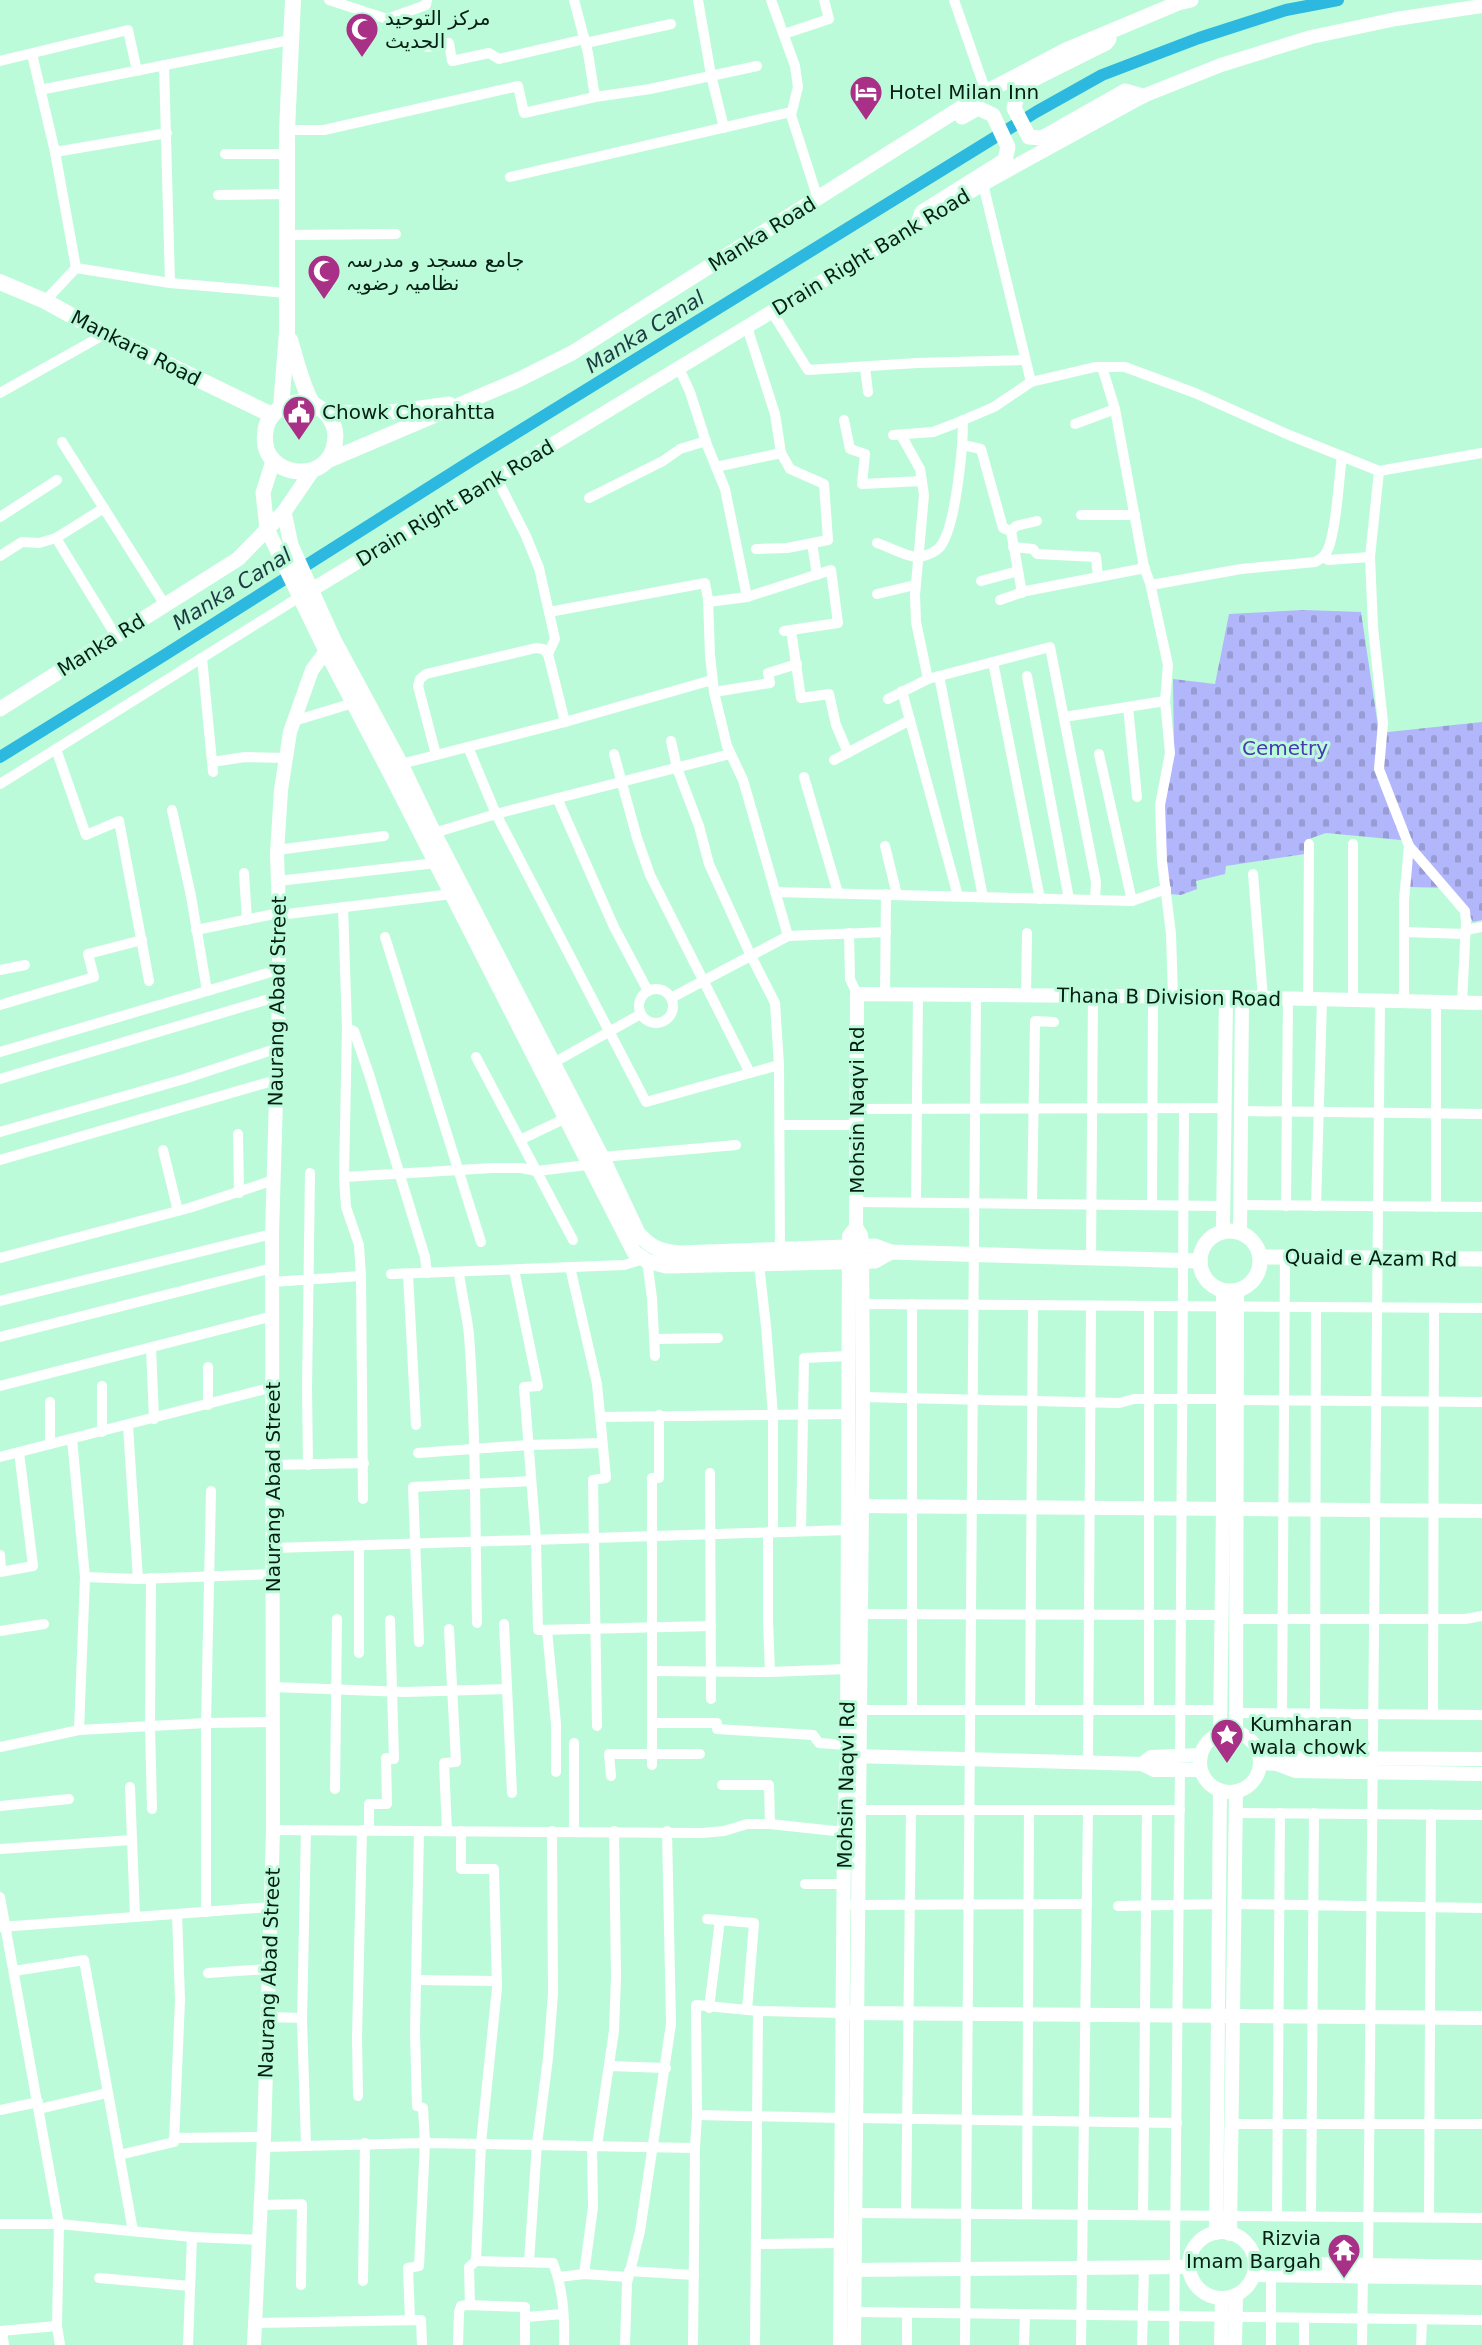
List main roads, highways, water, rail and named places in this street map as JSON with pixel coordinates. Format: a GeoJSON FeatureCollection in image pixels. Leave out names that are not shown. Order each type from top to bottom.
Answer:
{"type":"FeatureCollection","features":[{"type":"Feature","properties":{"kind":"main road"},"geometry":{"type":"LineString","coordinates":[[287,333],[319,408],[335,431],[333,452],[327,461],[312,471],[298,473],[284,470],[273,461],[265,443],[264,433],[277,411],[287,333],[287,130],[293,0]]}},
{"type":"Feature","properties":{"kind":"main road","name":"Manka Road"},"geometry":{"type":"LineString","coordinates":[[327,461],[475,399],[572,353],[986,92],[1066,50],[1191,0]]}},
{"type":"Feature","properties":{"kind":"main road"},"geometry":{"type":"LineString","coordinates":[[1115,29],[1106,43],[1020,86],[1014,108],[1029,136],[1042,138],[1125,91],[1143,96]]}},
{"type":"Feature","properties":{"kind":"main road"},"geometry":{"type":"LineString","coordinates":[[886,153],[896,155],[978,108],[993,115],[1008,147],[1005,160],[922,212],[918,224]]}},
{"type":"Feature","properties":{"kind":"main road","name":"Mankara Road"},"geometry":{"type":"LineString","coordinates":[[0,282],[45,301],[105,334],[277,411]]}},
{"type":"Feature","properties":{"kind":"main road"},"geometry":{"type":"LineString","coordinates":[[277,411],[291,403],[319,408],[384,413],[475,399]]}},
{"type":"Feature","properties":{"kind":"main road"},"geometry":{"type":"LineString","coordinates":[[273,461],[263,493],[267,529],[284,547],[330,645],[353,703],[452,894],[638,1233],[655,1249],[680,1253],[780,1250],[856,1254]]}},
{"type":"Feature","properties":{"kind":"main road","name":"Manka Rd"},"geometry":{"type":"LineString","coordinates":[[0,709],[238,560],[284,512],[312,471]]}},
{"type":"Feature","properties":{"kind":"main road"},"geometry":{"type":"LineString","coordinates":[[284,512],[284,547]]}},
{"type":"Feature","properties":{"kind":"main road"},"geometry":{"type":"LineString","coordinates":[[330,645],[401,764],[434,833],[554,1063],[572,1114]]}},
{"type":"Feature","properties":{"kind":"main road"},"geometry":{"type":"LineString","coordinates":[[598,1161],[628,1244],[645,1260],[666,1266],[759,1265],[856,1254],[875,1246],[891,1252],[1200,1261]]}},
{"type":"Feature","properties":{"kind":"main road"},"geometry":{"type":"LineString","coordinates":[[1223,1231],[1240,1232],[1250,1237],[1257,1246],[1260,1257],[1256,1276],[1250,1284],[1230,1290],[1206,1280],[1200,1261],[1205,1244],[1223,1231]]}},
{"type":"Feature","properties":{"kind":"main road","name":"Quaid e Azam Rd"},"geometry":{"type":"LineString","coordinates":[[1260,1257],[1482,1259]]}},
{"type":"Feature","properties":{"kind":"waterway","name":"Manka Canal"},"geometry":{"type":"LineString","coordinates":[[0,757],[474,459],[1036,112],[1102,75],[1199,38],[1286,10],[1338,0]]}},
{"type":"Feature","properties":{"kind":"place","name":"مرکز التوحید الحدیث"},"geometry":{"type":"Point","coordinates":[362,58]}},
{"type":"Feature","properties":{"kind":"place","name":"Hotel Milan Inn"},"geometry":{"type":"Point","coordinates":[866,121]}},
{"type":"Feature","properties":{"kind":"place","name":"جامع مسجد و مدرسہ نظامیہ رضویہ"},"geometry":{"type":"Point","coordinates":[324,300]}},
{"type":"Feature","properties":{"kind":"place","name":"Chowk Chorahtta"},"geometry":{"type":"Point","coordinates":[299,441]}},
{"type":"Feature","properties":{"kind":"place","name":"Kumharan wala chowk"},"geometry":{"type":"Point","coordinates":[1227,1764]}},
{"type":"Feature","properties":{"kind":"place","name":"Rizvia Imam Bargah"},"geometry":{"type":"Point","coordinates":[1344,2279]}},
{"type":"Feature","properties":{"kind":"park label","name":"Cemetry"},"geometry":{"type":"Point","coordinates":[1285,748]}}]}
